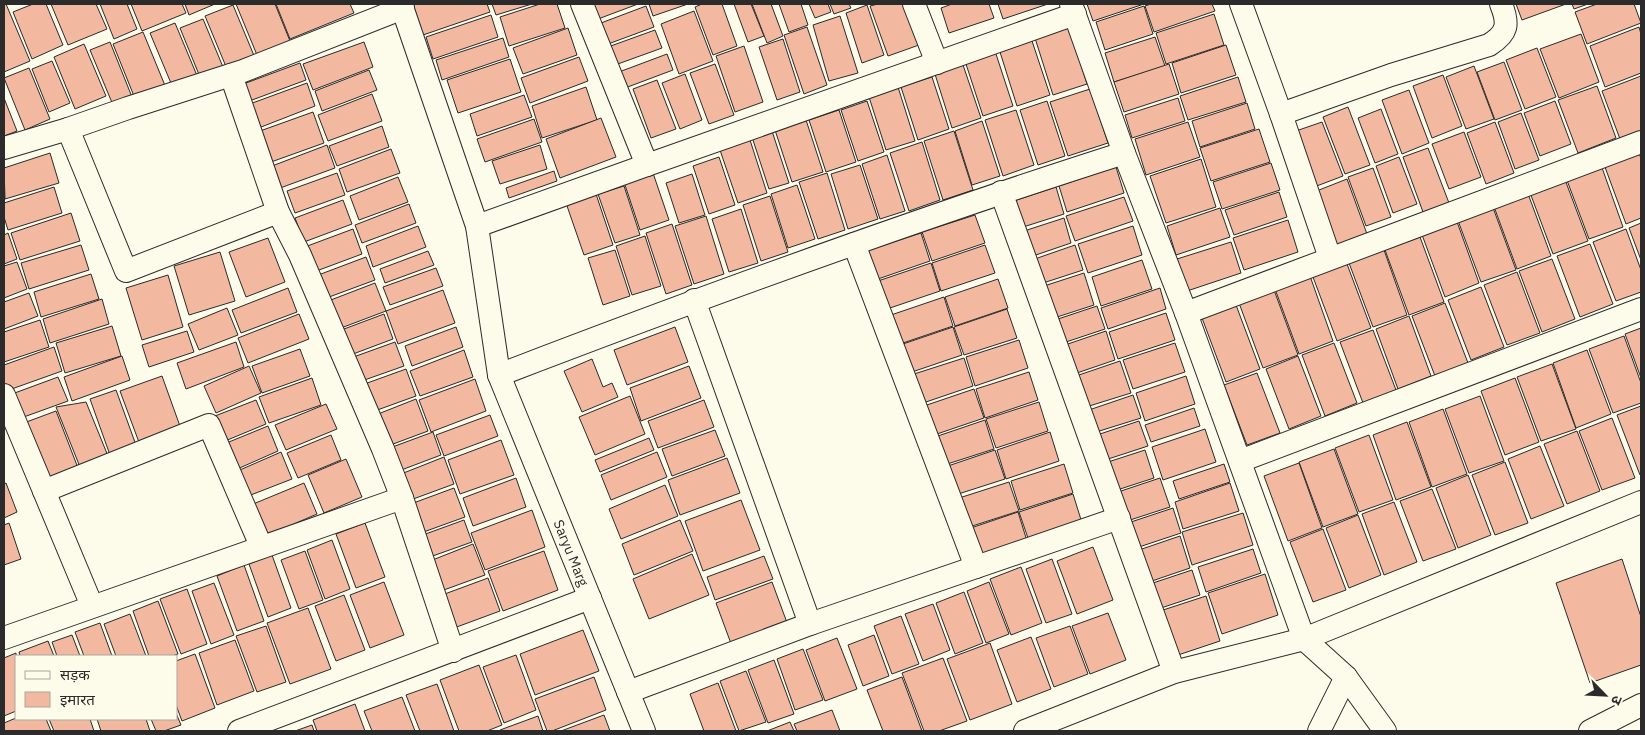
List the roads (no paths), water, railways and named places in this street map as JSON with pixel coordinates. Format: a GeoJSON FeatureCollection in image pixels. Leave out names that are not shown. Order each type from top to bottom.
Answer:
{"type":"FeatureCollection","features":[{"type":"Feature","properties":{"kind":"street"},"geometry":{"type":"LineString","coordinates":[[582,4],[647,165]]}},
{"type":"Feature","properties":{"kind":"street"},"geometry":{"type":"LineString","coordinates":[[914,4],[937,63]]}},
{"type":"Feature","properties":{"kind":"street"},"geometry":{"type":"LineString","coordinates":[[1241,4],[1330,258]]}},
{"type":"Feature","properties":{"kind":"street"},"geometry":{"type":"LineString","coordinates":[[1281,114],[1391,75],[1489,45],[1500,38],[1505,29],[1506,16],[1501,4]]}},
{"type":"Feature","properties":{"kind":"street"},"geometry":{"type":"LineString","coordinates":[[4,148],[68,129],[231,75],[402,6]]}},
{"type":"Feature","properties":{"kind":"street","name":"Saryu Marg"},"geometry":{"type":"LineString","coordinates":[[402,6],[477,226],[499,375],[644,731]]}},
{"type":"Feature","properties":{"kind":"street"},"geometry":{"type":"LineString","coordinates":[[477,226],[937,63],[1073,9],[1124,153],[1186,313],[1304,639],[1346,677],[1385,731]]}},
{"type":"Feature","properties":{"kind":"street"},"geometry":{"type":"LineString","coordinates":[[231,75],[278,212],[307,272],[402,498],[453,651]]}},
{"type":"Feature","properties":{"kind":"street"},"geometry":{"type":"LineString","coordinates":[[68,129],[126,271],[278,212]]}},
{"type":"Feature","properties":{"kind":"street"},"geometry":{"type":"LineString","coordinates":[[1186,313],[1641,142]]}},
{"type":"Feature","properties":{"kind":"street"},"geometry":{"type":"LineString","coordinates":[[499,375],[694,300],[1001,192],[1124,153]]}},
{"type":"Feature","properties":{"kind":"street"},"geometry":{"type":"LineString","coordinates":[[1001,192],[1174,672]]}},
{"type":"Feature","properties":{"kind":"street"},"geometry":{"type":"LineString","coordinates":[[854,244],[976,567]]}},
{"type":"Feature","properties":{"kind":"street"},"geometry":{"type":"LineString","coordinates":[[694,300],[810,624]]}},
{"type":"Feature","properties":{"kind":"street"},"geometry":{"type":"LineString","coordinates":[[1240,461],[1641,309]]}},
{"type":"Feature","properties":{"kind":"street"},"geometry":{"type":"LineString","coordinates":[[4,394],[92,606]]}},
{"type":"Feature","properties":{"kind":"street"},"geometry":{"type":"LineString","coordinates":[[44,491],[209,425],[261,546]]}},
{"type":"Feature","properties":{"kind":"street"},"geometry":{"type":"LineString","coordinates":[[4,638],[261,546],[402,498]]}},
{"type":"Feature","properties":{"kind":"street"},"geometry":{"type":"LineString","coordinates":[[1025,731],[1174,672],[1304,639],[1641,502]]}},
{"type":"Feature","properties":{"kind":"street"},"geometry":{"type":"LineString","coordinates":[[628,692],[810,624],[1119,518]]}},
{"type":"Feature","properties":{"kind":"street"},"geometry":{"type":"LineString","coordinates":[[239,731],[590,598]]}},
{"type":"Feature","properties":{"kind":"street"},"geometry":{"type":"LineString","coordinates":[[1319,731],[1346,677]]}},
{"type":"Feature","properties":{"kind":"street"},"geometry":{"type":"LineString","coordinates":[[1591,731],[1641,705]]}}]}
